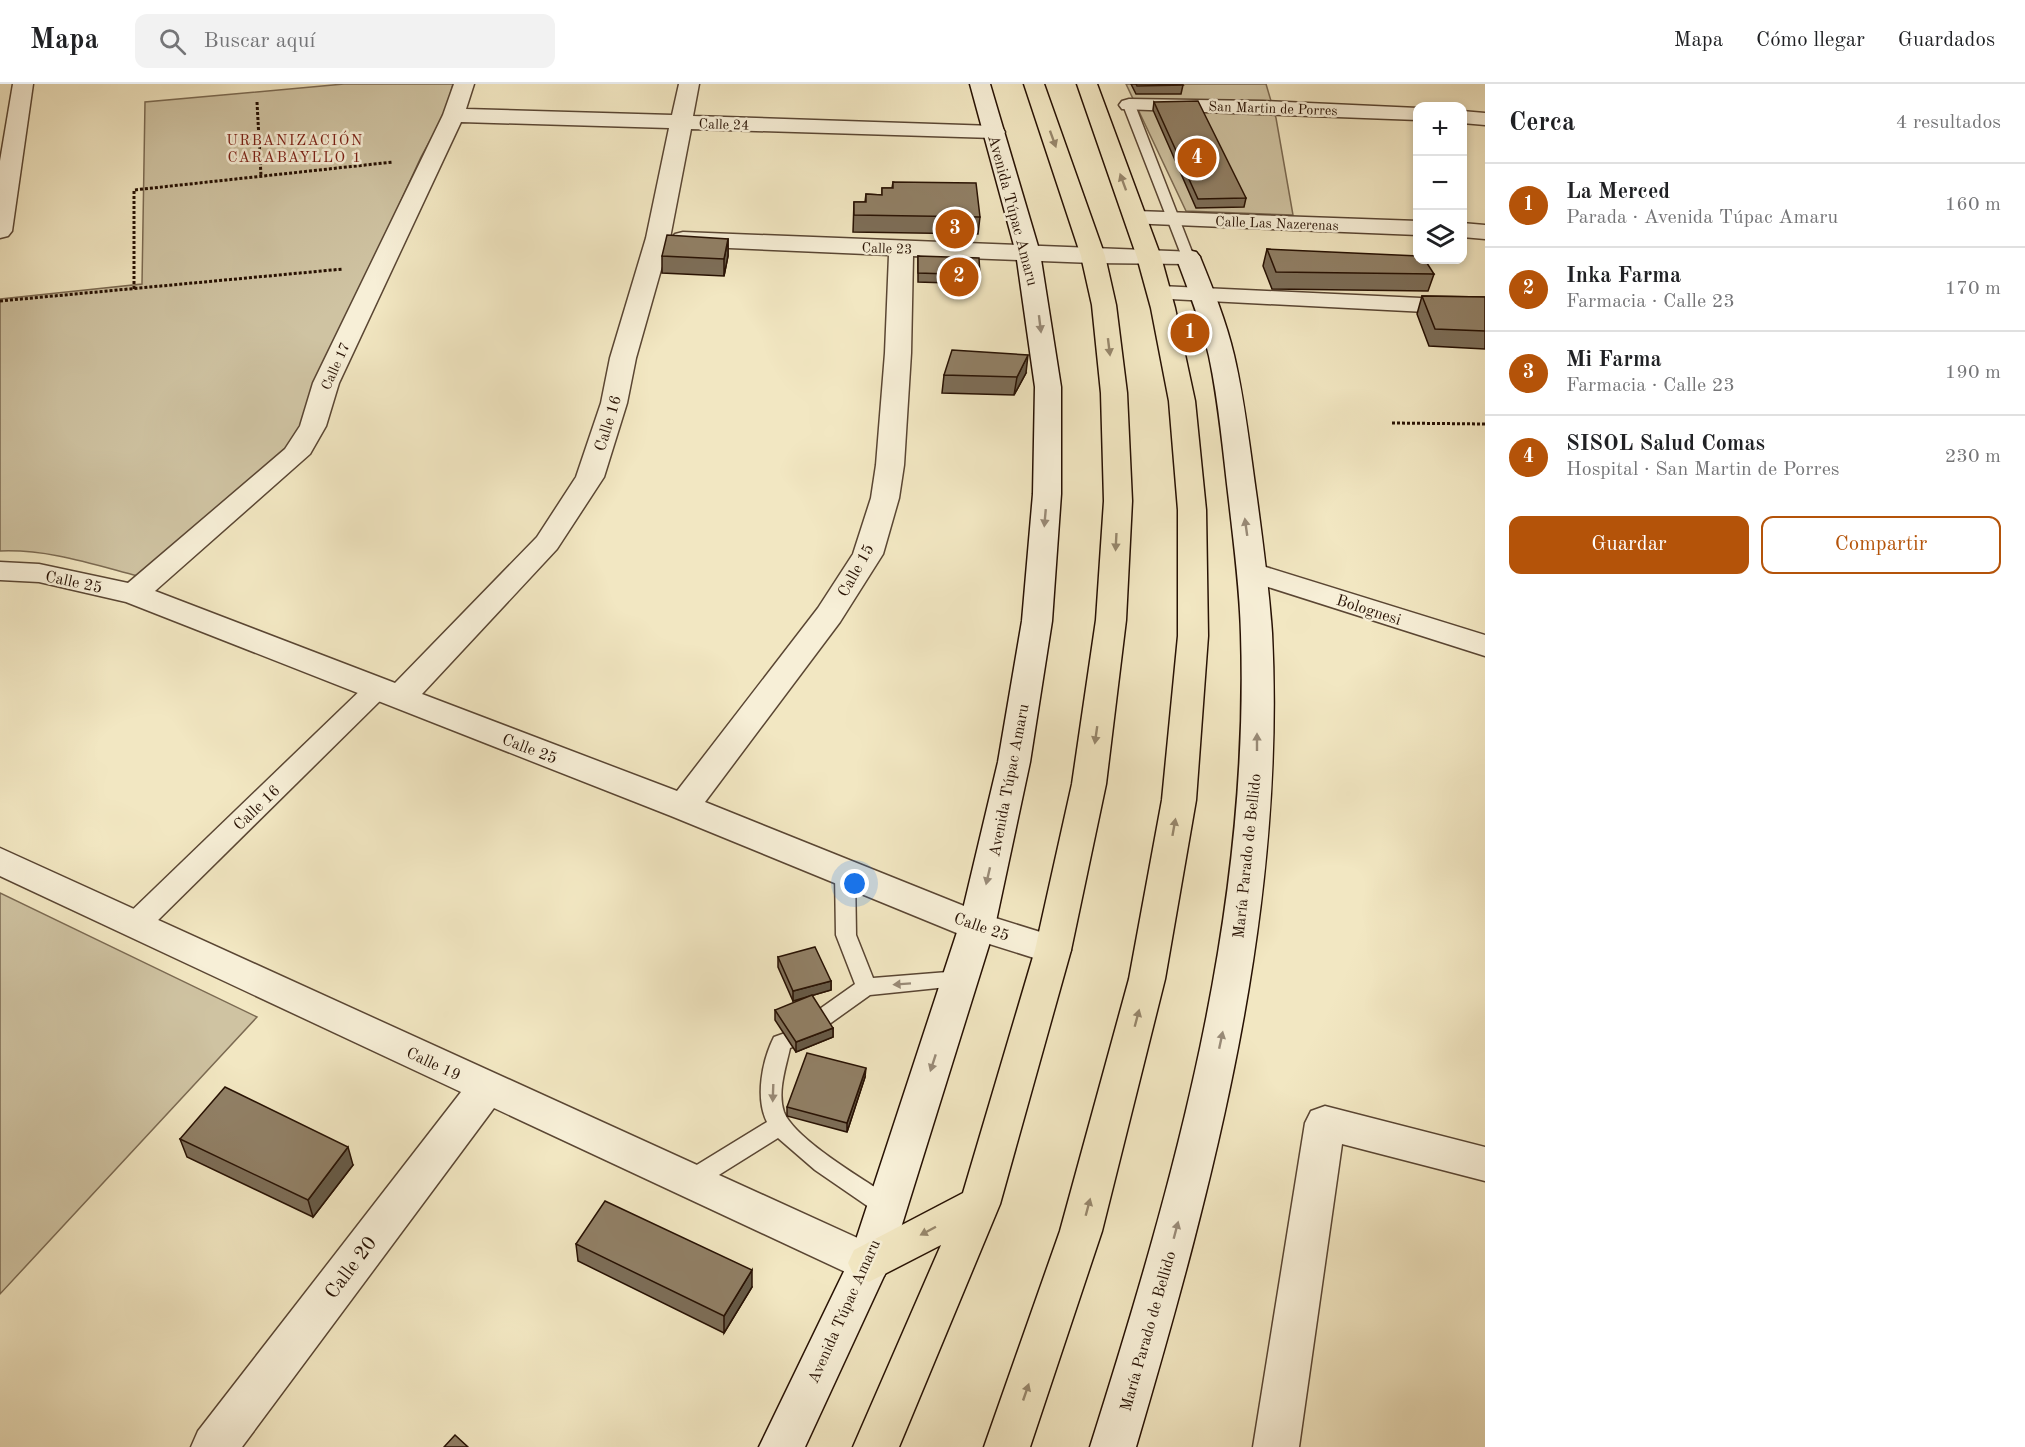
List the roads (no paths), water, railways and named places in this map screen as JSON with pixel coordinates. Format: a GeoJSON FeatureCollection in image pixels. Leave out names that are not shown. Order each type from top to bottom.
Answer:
{"type":"FeatureCollection","features":[{"type":"Feature","properties":{"kind":"highway"},"geometry":{"type":"LineString","coordinates":[[876,1447],[980,1204],[1053,950],[1089,784],[1112,620],[1118,501],[1114,393],[1104,305],[1093,256],[1034,84]]}},
{"type":"Feature","properties":{"kind":"highway"},"geometry":{"type":"LineString","coordinates":[[1006,1447],[1081,1231],[1147,979],[1179,800],[1193,636],[1192,510],[1182,401],[1160,293],[1136,218],[1087,84]]}},
{"type":"Feature","properties":{"kind":"highway"},"geometry":{"type":"LineString","coordinates":[[869,1263],[980,1204]]}},
{"type":"Feature","properties":{"kind":"street"},"geometry":{"type":"LineString","coordinates":[[0,231],[23,84]]}},
{"type":"Feature","properties":{"kind":"street","name":"Calle 17"},"geometry":{"type":"LineString","coordinates":[[134,594],[296,454],[313,426],[326,383],[434,158],[454,114],[464,84]]}},
{"type":"Feature","properties":{"kind":"street","name":"Calle 16"},"geometry":{"type":"LineString","coordinates":[[136,924],[388,694],[547,543],[590,477],[614,403],[623,358],[658,238],[689,84]]}},
{"type":"Feature","properties":{"kind":"street","name":"Avenida Túpac Amaru"},"geometry":{"type":"LineString","coordinates":[[782,1447],[869,1263],[977,926],[1014,762],[1037,621],[1047,494],[1048,387],[1028,253],[980,84]]}},
{"type":"Feature","properties":{"kind":"street","name":"San Martin de Porres"},"geometry":{"type":"LineString","coordinates":[[1129,105],[1263,106],[1413,114]]}},
{"type":"Feature","properties":{"kind":"street","name":"Calle 24"},"geometry":{"type":"LineString","coordinates":[[454,114],[993,132]]}},
{"type":"Feature","properties":{"kind":"street"},"geometry":{"type":"LineString","coordinates":[[1467,117],[1485,119]]}},
{"type":"Feature","properties":{"kind":"street","name":"Calle Las Nazerenas"},"geometry":{"type":"LineString","coordinates":[[1136,218],[1413,228]]}},
{"type":"Feature","properties":{"kind":"street"},"geometry":{"type":"LineString","coordinates":[[1467,230],[1485,232]]}},
{"type":"Feature","properties":{"kind":"street","name":"Calle 23"},"geometry":{"type":"LineString","coordinates":[[658,238],[1093,256],[1188,257]]}},
{"type":"Feature","properties":{"kind":"street","name":"Calle 15"},"geometry":{"type":"LineString","coordinates":[[683,807],[829,615],[868,554],[885,498],[890,465],[898,353],[901,249]]}},
{"type":"Feature","properties":{"kind":"street","name":"María Parado de Bellido"},"geometry":{"type":"LineString","coordinates":[[1113,1447],[1149,1330],[1194,1167],[1228,1011],[1248,874],[1256,757],[1257,651],[1252,572],[1224,366],[1203,296],[1188,257]]}},
{"type":"Feature","properties":{"kind":"street"},"geometry":{"type":"LineString","coordinates":[[1160,293],[1485,308]]}},
{"type":"Feature","properties":{"kind":"street","name":"Calle 25"},"geometry":{"type":"LineString","coordinates":[[0,571],[39,573],[134,594],[683,807],[977,926],[1053,950]]}},
{"type":"Feature","properties":{"kind":"street","name":"Bolognesi"},"geometry":{"type":"LineString","coordinates":[[1252,572],[1485,646]]}},
{"type":"Feature","properties":{"kind":"street","name":"Calle 19"},"geometry":{"type":"LineString","coordinates":[[0,861],[869,1263]]}},
{"type":"Feature","properties":{"kind":"street","name":"Calle 20"},"geometry":{"type":"LineString","coordinates":[[214,1447],[486,1087]]}},
{"type":"Feature","properties":{"kind":"street"},"geometry":{"type":"LineString","coordinates":[[1276,1447],[1324,1123],[1485,1164]]}},
{"type":"Feature","properties":{"kind":"lane"},"geometry":{"type":"LineString","coordinates":[[1129,105],[1188,257]]}},
{"type":"Feature","properties":{"kind":"lane"},"geometry":{"type":"LineString","coordinates":[[845,873],[846,935],[866,987]]}},
{"type":"Feature","properties":{"kind":"lane"},"geometry":{"type":"LineString","coordinates":[[821,1019],[866,987],[960,979]]}},
{"type":"Feature","properties":{"kind":"lane"},"geometry":{"type":"LineString","coordinates":[[788,1040],[781,1043],[772,1090],[773,1113],[790,1139],[887,1207]]}},
{"type":"Feature","properties":{"kind":"lane"},"geometry":{"type":"LineString","coordinates":[[690,1181],[781,1125]]}},
{"type":"Feature","properties":{"kind":"place","name":"SISOL Salud Comas"},"geometry":{"type":"Point","coordinates":[1197,158]}},
{"type":"Feature","properties":{"kind":"place","name":"Mi Farma"},"geometry":{"type":"Point","coordinates":[955,229]}},
{"type":"Feature","properties":{"kind":"place","name":"Inka Farma"},"geometry":{"type":"Point","coordinates":[959,277]}},
{"type":"Feature","properties":{"kind":"place","name":"La Merced"},"geometry":{"type":"Point","coordinates":[1190,333]}},
{"type":"Feature","properties":{"kind":"district","name":"URBANIZACIÓN CARABAYLLO 1"},"geometry":{"type":"Point","coordinates":[295,148]}}]}
